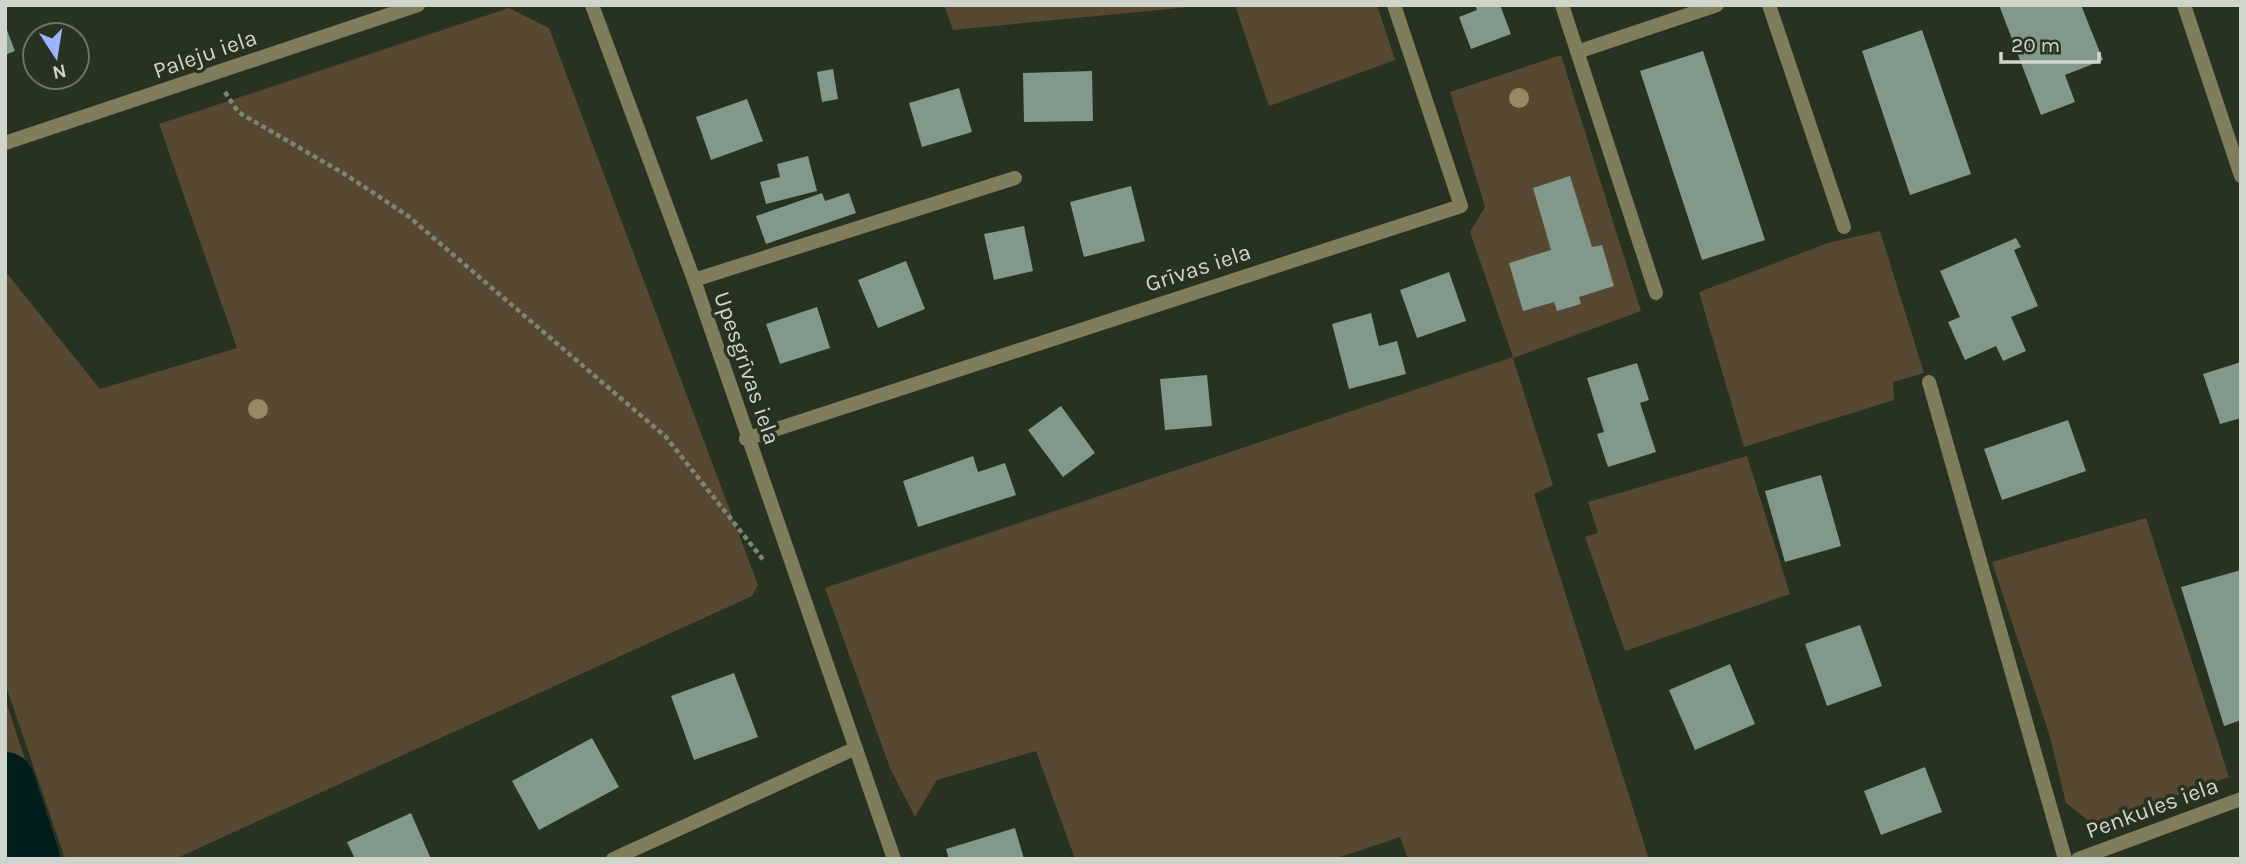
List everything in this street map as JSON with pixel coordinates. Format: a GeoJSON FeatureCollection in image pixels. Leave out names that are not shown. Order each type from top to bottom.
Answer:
{"type":"FeatureCollection","features":[{"type":"Feature","properties":{"kind":"street","name":"Paleju iela"},"geometry":{"type":"LineString","coordinates":[[5,143],[109,111],[418,5]]}},
{"type":"Feature","properties":{"kind":"street","name":"Upesgrīvas iela"},"geometry":{"type":"LineString","coordinates":[[592,5],[694,281],[894,859]]}},
{"type":"Feature","properties":{"kind":"street","name":"Grīvas iela"},"geometry":{"type":"LineString","coordinates":[[747,439],[1461,206],[1394,5]]}},
{"type":"Feature","properties":{"kind":"street"},"geometry":{"type":"LineString","coordinates":[[1562,5],[1656,293]]}},
{"type":"Feature","properties":{"kind":"street"},"geometry":{"type":"LineString","coordinates":[[1577,52],[1717,5]]}},
{"type":"Feature","properties":{"kind":"street"},"geometry":{"type":"LineString","coordinates":[[1769,5],[1844,227]]}},
{"type":"Feature","properties":{"kind":"street"},"geometry":{"type":"LineString","coordinates":[[2183,5],[2241,176]]}},
{"type":"Feature","properties":{"kind":"street"},"geometry":{"type":"LineString","coordinates":[[694,281],[1015,178]]}},
{"type":"Feature","properties":{"kind":"street"},"geometry":{"type":"LineString","coordinates":[[1929,382],[2065,859]]}},
{"type":"Feature","properties":{"kind":"street"},"geometry":{"type":"LineString","coordinates":[[613,859],[856,748]]}},
{"type":"Feature","properties":{"kind":"street","name":"Penkules iela"},"geometry":{"type":"LineString","coordinates":[[2078,859],[2241,799]]}},
{"type":"Feature","properties":{"kind":"path"},"geometry":{"type":"LineString","coordinates":[[225,92],[238,112],[348,176],[408,216],[666,437],[772,571]]}},
{"type":"Feature","properties":{"kind":"shaded area"},"geometry":{"type":"Polygon","coordinates":[[[944,5],[1210,5],[953,30],[944,5]]]}},
{"type":"Feature","properties":{"kind":"shaded area"},"geometry":{"type":"Polygon","coordinates":[[[1235,5],[1377,5],[1395,60],[1269,106],[1235,5]]]}},
{"type":"Feature","properties":{"kind":"shaded area"},"geometry":{"type":"Polygon","coordinates":[[[509,8],[549,28],[758,585],[752,596],[175,859],[65,859],[5,683],[5,271],[100,389],[237,348],[159,124],[509,8]]]}},
{"type":"Feature","properties":{"kind":"shaded area"},"geometry":{"type":"Polygon","coordinates":[[[1561,55],[1641,311],[1513,358],[1553,485],[1534,494],[1649,859],[1408,859],[1400,837],[1334,859],[1075,859],[1036,751],[937,780],[915,817],[890,768],[825,588],[1513,357],[1470,232],[1485,207],[1450,92],[1561,55]]]}},
{"type":"Feature","properties":{"kind":"shaded area"},"geometry":{"type":"Polygon","coordinates":[[[1880,231],[1924,373],[1893,382],[1894,400],[1744,447],[1699,292],[1828,243],[1880,231]]]}},
{"type":"Feature","properties":{"kind":"shaded area"},"geometry":{"type":"Polygon","coordinates":[[[1747,456],[1790,594],[1625,651],[1585,537],[1598,533],[1588,502],[1747,456]]]}},
{"type":"Feature","properties":{"kind":"shaded area"},"geometry":{"type":"Polygon","coordinates":[[[2146,518],[2229,777],[2094,825],[2066,803],[2050,737],[1992,562],[2146,518]]]}},
{"type":"Feature","properties":{"kind":"shaded area"},"geometry":{"type":"Polygon","coordinates":[[[5,698],[57,859],[5,859],[5,698]]]}},
{"type":"Feature","properties":{"kind":"building"},"geometry":{"type":"Polygon","coordinates":[[[1475,5],[1500,5],[1511,34],[1471,49],[1459,17],[1477,10],[1475,5]]]}},
{"type":"Feature","properties":{"kind":"building"},"geometry":{"type":"Polygon","coordinates":[[[1999,5],[2081,5],[2103,60],[2065,75],[2075,102],[2041,115],[1999,5]]]}},
{"type":"Feature","properties":{"kind":"building"},"geometry":{"type":"Polygon","coordinates":[[[5,25],[15,51],[5,55],[5,25]]]}},
{"type":"Feature","properties":{"kind":"building"},"geometry":{"type":"Polygon","coordinates":[[[1922,30],[1971,174],[1910,195],[1862,51],[1922,30]]]}},
{"type":"Feature","properties":{"kind":"building"},"geometry":{"type":"Polygon","coordinates":[[[1703,51],[1765,240],[1702,260],[1640,71],[1703,51]]]}},
{"type":"Feature","properties":{"kind":"building"},"geometry":{"type":"Polygon","coordinates":[[[833,69],[838,99],[822,102],[817,72],[833,69]]]}},
{"type":"Feature","properties":{"kind":"building"},"geometry":{"type":"Polygon","coordinates":[[[1092,71],[1093,121],[1024,122],[1023,73],[1092,71]]]}},
{"type":"Feature","properties":{"kind":"building"},"geometry":{"type":"Polygon","coordinates":[[[959,88],[972,132],[922,147],[909,103],[959,88]]]}},
{"type":"Feature","properties":{"kind":"building"},"geometry":{"type":"Polygon","coordinates":[[[747,99],[763,141],[711,160],[696,117],[747,99]]]}},
{"type":"Feature","properties":{"kind":"building"},"geometry":{"type":"Polygon","coordinates":[[[808,156],[817,191],[766,204],[760,182],[780,177],[777,164],[808,156]]]}},
{"type":"Feature","properties":{"kind":"building"},"geometry":{"type":"Polygon","coordinates":[[[1570,176],[1592,247],[1602,245],[1614,286],[1579,297],[1581,304],[1557,311],[1554,302],[1523,311],[1509,263],[1551,250],[1533,188],[1570,176]]]}},
{"type":"Feature","properties":{"kind":"building"},"geometry":{"type":"Polygon","coordinates":[[[1131,186],[1145,241],[1084,257],[1070,202],[1131,186]]]}},
{"type":"Feature","properties":{"kind":"building"},"geometry":{"type":"Polygon","coordinates":[[[822,193],[825,201],[849,193],[856,213],[766,244],[756,216],[822,193]]]}},
{"type":"Feature","properties":{"kind":"building"},"geometry":{"type":"Polygon","coordinates":[[[1024,226],[1033,271],[994,280],[984,234],[1024,226]]]}},
{"type":"Feature","properties":{"kind":"building"},"geometry":{"type":"Polygon","coordinates":[[[2016,238],[2021,247],[2014,250],[2038,306],[2011,317],[2026,351],[2003,361],[1996,346],[1965,360],[1948,322],[1960,317],[1940,271],[2016,238]]]}},
{"type":"Feature","properties":{"kind":"building"},"geometry":{"type":"Polygon","coordinates":[[[906,261],[925,309],[878,328],[858,280],[906,261]]]}},
{"type":"Feature","properties":{"kind":"building"},"geometry":{"type":"Polygon","coordinates":[[[1449,272],[1466,321],[1417,338],[1400,290],[1449,272]]]}},
{"type":"Feature","properties":{"kind":"building"},"geometry":{"type":"Polygon","coordinates":[[[817,307],[830,348],[780,364],[766,324],[817,307]]]}},
{"type":"Feature","properties":{"kind":"building"},"geometry":{"type":"Polygon","coordinates":[[[1371,313],[1379,346],[1397,341],[1406,374],[1349,389],[1332,324],[1371,313]]]}},
{"type":"Feature","properties":{"kind":"building"},"geometry":{"type":"Polygon","coordinates":[[[2241,362],[2241,418],[2220,424],[2203,374],[2241,362]]]}},
{"type":"Feature","properties":{"kind":"building"},"geometry":{"type":"Polygon","coordinates":[[[1637,363],[1649,400],[1640,403],[1656,452],[1608,467],[1597,434],[1604,432],[1587,378],[1637,363]]]}},
{"type":"Feature","properties":{"kind":"building"},"geometry":{"type":"Polygon","coordinates":[[[1207,375],[1212,426],[1165,430],[1160,379],[1207,375]]]}},
{"type":"Feature","properties":{"kind":"building"},"geometry":{"type":"Polygon","coordinates":[[[1061,406],[1095,453],[1063,477],[1028,430],[1061,406]]]}},
{"type":"Feature","properties":{"kind":"building"},"geometry":{"type":"Polygon","coordinates":[[[2068,420],[2086,471],[2002,500],[1984,449],[2068,420]]]}},
{"type":"Feature","properties":{"kind":"building"},"geometry":{"type":"Polygon","coordinates":[[[973,456],[978,472],[1005,463],[1016,495],[918,527],[903,481],[973,456]]]}},
{"type":"Feature","properties":{"kind":"building"},"geometry":{"type":"Polygon","coordinates":[[[1821,475],[1841,546],[1785,562],[1765,491],[1821,475]]]}},
{"type":"Feature","properties":{"kind":"building"},"geometry":{"type":"Polygon","coordinates":[[[2241,570],[2241,720],[2224,726],[2181,587],[2241,570]]]}},
{"type":"Feature","properties":{"kind":"building"},"geometry":{"type":"Polygon","coordinates":[[[1860,625],[1882,686],[1827,706],[1805,644],[1860,625]]]}},
{"type":"Feature","properties":{"kind":"building"},"geometry":{"type":"Polygon","coordinates":[[[1730,664],[1755,724],[1695,750],[1669,690],[1730,664]]]}},
{"type":"Feature","properties":{"kind":"building"},"geometry":{"type":"Polygon","coordinates":[[[734,673],[758,737],[694,760],[671,696],[734,673]]]}},
{"type":"Feature","properties":{"kind":"building"},"geometry":{"type":"Polygon","coordinates":[[[592,738],[619,787],[539,830],[512,781],[592,738]]]}},
{"type":"Feature","properties":{"kind":"building"},"geometry":{"type":"Polygon","coordinates":[[[1925,767],[1942,812],[1881,835],[1864,791],[1925,767]]]}},
{"type":"Feature","properties":{"kind":"building"},"geometry":{"type":"Polygon","coordinates":[[[411,813],[431,859],[355,859],[347,842],[411,813]]]}},
{"type":"Feature","properties":{"kind":"building"},"geometry":{"type":"Polygon","coordinates":[[[1015,828],[1024,859],[949,859],[946,849],[1015,828]]]}},
{"type":"Feature","properties":{"kind":"waterway"},"geometry":{"type":"LineString","coordinates":[[5,782],[30,859]]}}]}
